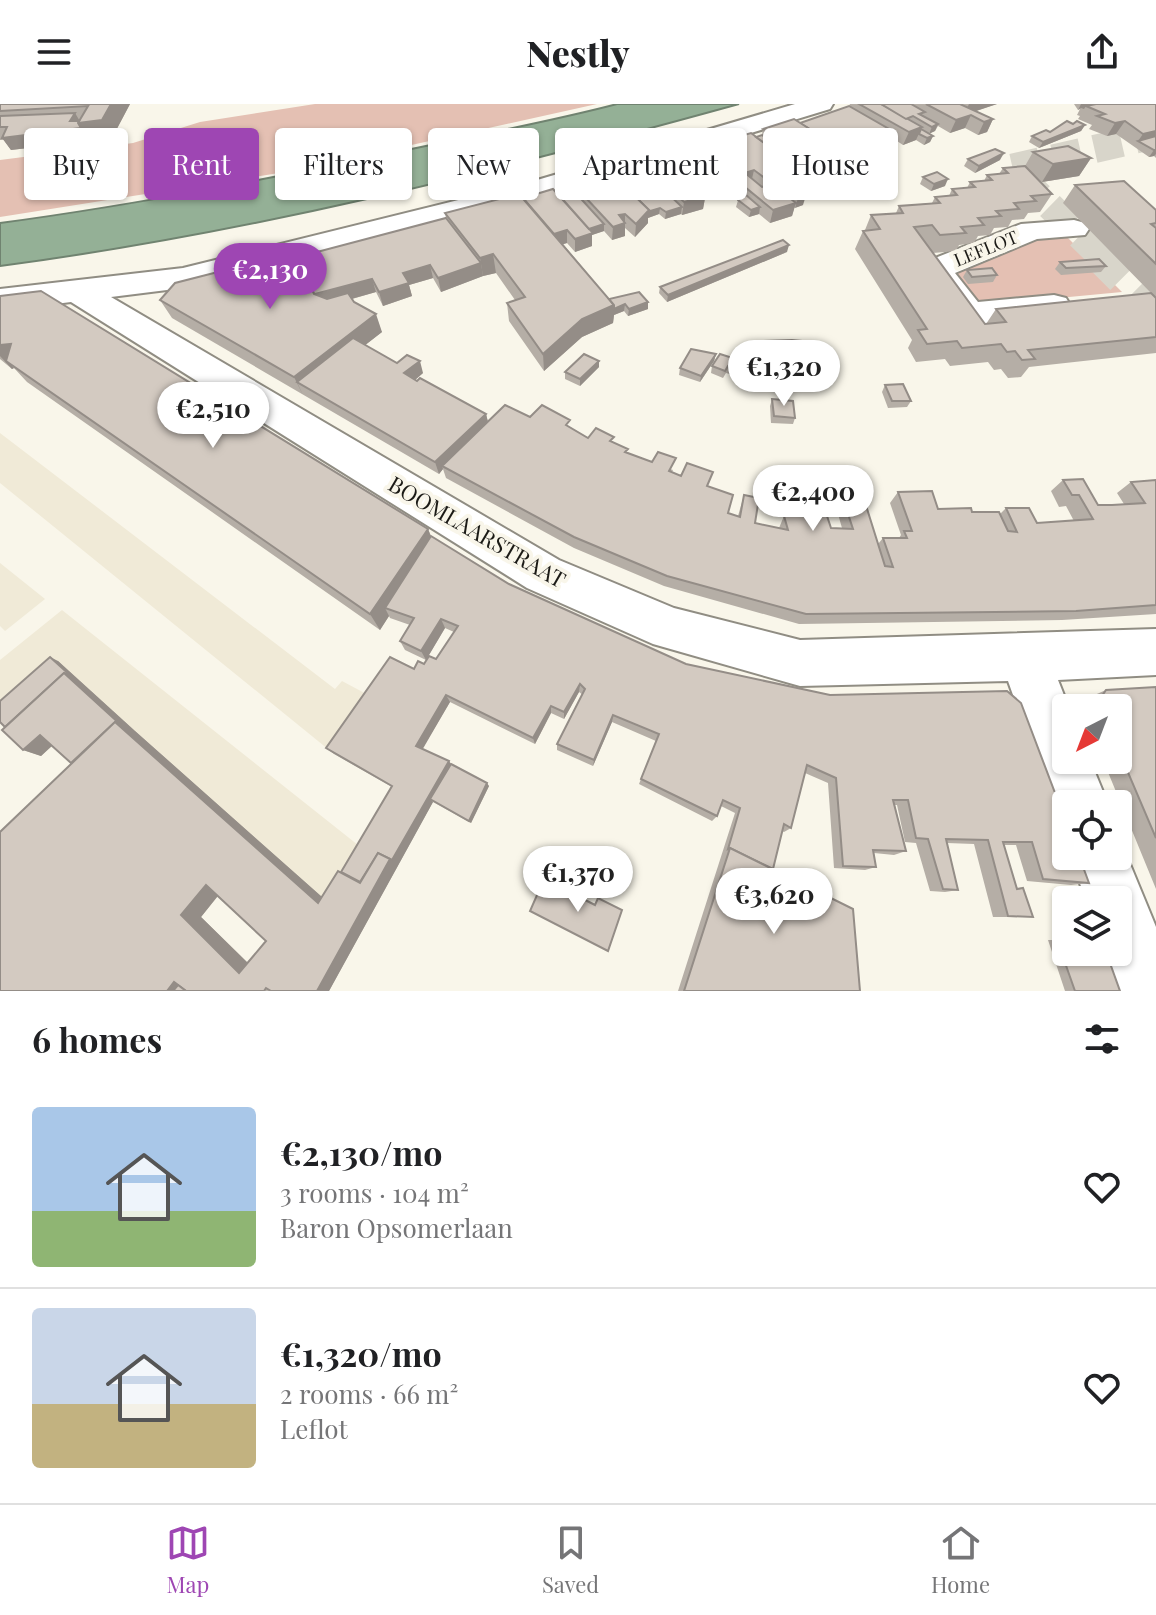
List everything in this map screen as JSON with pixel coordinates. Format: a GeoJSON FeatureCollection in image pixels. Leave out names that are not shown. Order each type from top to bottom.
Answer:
{"type":"FeatureCollection","features":[{"type":"Feature","properties":{"kind":"street"},"geometry":{"type":"LineString","coordinates":[[0,300],[183,278],[425,219],[624,164],[821,104]]}},
{"type":"Feature","properties":{"kind":"street","name":"LEFLOT"},"geometry":{"type":"LineString","coordinates":[[1074,229],[1032,230],[936,269],[969,314],[1080,304]]}},
{"type":"Feature","properties":{"kind":"street","name":"BOOMLAARSTRAAT"},"geometry":{"type":"LineString","coordinates":[[77,291],[543,574],[670,629],[800,663],[1156,652]]}},
{"type":"Feature","properties":{"kind":"street"},"geometry":{"type":"LineString","coordinates":[[1024,657],[1075,790]]}},
{"type":"Feature","properties":{"kind":"street"},"geometry":{"type":"LineString","coordinates":[[1132,943],[1150,991]]}},
{"type":"Feature","properties":{"kind":"shaded area"},"geometry":{"type":"Polygon","coordinates":[[[315,104],[597,104],[488,128],[428,128],[428,141],[412,145],[412,128],[275,128],[275,174],[259,176],[259,128],[181,128],[200,122],[315,104]]]}},
{"type":"Feature","properties":{"kind":"shaded area"},"geometry":{"type":"Polygon","coordinates":[[[617,104],[739,104],[649,128],[555,128],[555,153],[539,157],[539,128],[512,128],[617,104]]]}},
{"type":"Feature","properties":{"kind":"shaded area"},"geometry":{"type":"Polygon","coordinates":[[[144,140],[144,194],[128,197],[128,144],[144,140]]]}},
{"type":"Feature","properties":{"kind":"shaded area"},"geometry":{"type":"Polygon","coordinates":[[[428,145],[428,185],[412,189],[412,149],[428,145]]]}},
{"type":"Feature","properties":{"kind":"shaded area"},"geometry":{"type":"Polygon","coordinates":[[[24,157],[24,200],[108,200],[0,217],[0,160],[24,157]]]}},
{"type":"Feature","properties":{"kind":"shaded area"},"geometry":{"type":"Polygon","coordinates":[[[275,177],[275,200],[363,200],[187,236],[0,266],[0,223],[145,200],[259,200],[259,180],[275,177]]]}},
{"type":"Feature","properties":{"kind":"shaded area"},"geometry":{"type":"Polygon","coordinates":[[[1064,234],[1122,292],[974,306],[949,273],[1037,235],[1064,234]]]}},
{"type":"Feature","properties":{"kind":"shaded area"},"geometry":{"type":"Polygon","coordinates":[[[0,433],[335,689],[342,681],[372,697],[334,754],[0,483],[0,433]]]}},
{"type":"Feature","properties":{"kind":"shaded area"},"geometry":{"type":"Polygon","coordinates":[[[0,563],[45,599],[5,631],[0,626],[0,563]]]}},
{"type":"Feature","properties":{"kind":"shaded area"},"geometry":{"type":"Polygon","coordinates":[[[62,610],[363,849],[331,905],[58,662],[0,713],[0,660],[62,610]]]}},
{"type":"Feature","properties":{"kind":"building"},"geometry":{"type":"Polygon","coordinates":[[[0,104],[111,104],[102,120],[78,123],[88,106],[0,111],[0,104]]]}},
{"type":"Feature","properties":{"kind":"building"},"geometry":{"type":"Polygon","coordinates":[[[859,104],[881,104],[922,127],[909,132],[859,104]]]}},
{"type":"Feature","properties":{"kind":"building"},"geometry":{"type":"Polygon","coordinates":[[[881,104],[911,104],[925,112],[919,114],[938,124],[932,127],[913,116],[906,119],[881,104]]]}},
{"type":"Feature","properties":{"kind":"building"},"geometry":{"type":"Polygon","coordinates":[[[926,104],[960,104],[993,119],[984,122],[971,115],[956,120],[926,104]]]}},
{"type":"Feature","properties":{"kind":"building"},"geometry":{"type":"Polygon","coordinates":[[[1156,104],[1156,131],[1143,134],[1125,121],[1115,123],[1097,116],[1105,114],[1086,106],[1156,104]]]}},
{"type":"Feature","properties":{"kind":"building"},"geometry":{"type":"Polygon","coordinates":[[[849,106],[887,128],[808,128],[800,123],[849,106]]]}},
{"type":"Feature","properties":{"kind":"building"},"geometry":{"type":"Polygon","coordinates":[[[75,113],[70,121],[79,121],[81,128],[24,128],[24,135],[2,138],[7,127],[0,127],[0,116],[75,113]]]}},
{"type":"Feature","properties":{"kind":"building"},"geometry":{"type":"Polygon","coordinates":[[[794,119],[808,128],[766,128],[794,119]]]}},
{"type":"Feature","properties":{"kind":"building"},"geometry":{"type":"Polygon","coordinates":[[[1067,121],[1085,125],[1043,142],[1032,136],[1046,130],[1050,132],[1067,121]]]}},
{"type":"Feature","properties":{"kind":"building"},"geometry":{"type":"Polygon","coordinates":[[[921,129],[933,136],[927,138],[919,134],[921,129]]]}},
{"type":"Feature","properties":{"kind":"building"},"geometry":{"type":"Polygon","coordinates":[[[751,133],[763,142],[763,177],[754,170],[747,172],[747,134],[751,133]]]}},
{"type":"Feature","properties":{"kind":"building"},"geometry":{"type":"Polygon","coordinates":[[[1156,136],[1156,150],[1138,141],[1156,136]]]}},
{"type":"Feature","properties":{"kind":"building"},"geometry":{"type":"Polygon","coordinates":[[[1068,146],[1091,158],[1053,164],[1033,152],[1068,146]]]}},
{"type":"Feature","properties":{"kind":"building"},"geometry":{"type":"Polygon","coordinates":[[[995,149],[1004,153],[979,166],[968,159],[995,149]]]}},
{"type":"Feature","properties":{"kind":"building"},"geometry":{"type":"Polygon","coordinates":[[[1025,166],[1052,194],[1031,196],[1036,201],[1014,203],[1019,209],[996,211],[1001,216],[978,218],[984,225],[961,227],[966,233],[940,235],[932,225],[914,227],[985,324],[1006,322],[996,309],[1151,293],[1156,298],[1156,337],[1028,350],[1035,359],[1022,360],[1015,351],[1007,352],[1001,344],[962,348],[957,341],[927,344],[918,330],[927,329],[863,231],[880,229],[871,215],[903,213],[899,206],[940,203],[935,197],[957,195],[952,189],[975,187],[970,182],[992,180],[987,175],[1008,173],[1003,168],[1025,166]]]}},
{"type":"Feature","properties":{"kind":"building"},"geometry":{"type":"Polygon","coordinates":[[[937,172],[948,179],[934,184],[923,177],[937,172]]]}},
{"type":"Feature","properties":{"kind":"building"},"geometry":{"type":"Polygon","coordinates":[[[747,175],[763,187],[763,200],[792,200],[796,203],[773,210],[747,189],[747,175]]]}},
{"type":"Feature","properties":{"kind":"building"},"geometry":{"type":"Polygon","coordinates":[[[1124,181],[1156,210],[1156,223],[1151,224],[1156,228],[1156,264],[1075,185],[1124,181]]]}},
{"type":"Feature","properties":{"kind":"building"},"geometry":{"type":"Polygon","coordinates":[[[553,189],[555,200],[563,200],[593,233],[575,239],[567,230],[554,234],[525,200],[539,200],[539,193],[553,189]]]}},
{"type":"Feature","properties":{"kind":"building"},"geometry":{"type":"Polygon","coordinates":[[[747,196],[760,207],[751,210],[738,200],[747,200],[747,196]]]}},
{"type":"Feature","properties":{"kind":"building"},"geometry":{"type":"Polygon","coordinates":[[[496,200],[524,200],[614,305],[582,319],[543,354],[507,303],[525,297],[493,254],[480,258],[445,213],[496,200]]]}},
{"type":"Feature","properties":{"kind":"building"},"geometry":{"type":"Polygon","coordinates":[[[563,200],[582,200],[604,224],[589,229],[563,200]]]}},
{"type":"Feature","properties":{"kind":"building"},"geometry":{"type":"Polygon","coordinates":[[[588,200],[639,200],[649,210],[636,224],[625,214],[619,215],[625,223],[613,227],[588,200]]]}},
{"type":"Feature","properties":{"kind":"building"},"geometry":{"type":"Polygon","coordinates":[[[639,200],[675,200],[682,207],[666,212],[660,208],[647,212],[649,210],[639,200]]]}},
{"type":"Feature","properties":{"kind":"building"},"geometry":{"type":"Polygon","coordinates":[[[446,218],[481,263],[438,278],[430,265],[403,273],[409,283],[379,292],[372,279],[314,294],[298,257],[446,218]]]}},
{"type":"Feature","properties":{"kind":"building"},"geometry":{"type":"Polygon","coordinates":[[[783,240],[789,245],[668,295],[660,287],[783,240]]]}},
{"type":"Feature","properties":{"kind":"building"},"geometry":{"type":"Polygon","coordinates":[[[296,252],[314,294],[327,299],[348,293],[354,302],[376,314],[294,377],[160,300],[175,283],[296,252]]]}},
{"type":"Feature","properties":{"kind":"building"},"geometry":{"type":"Polygon","coordinates":[[[1099,259],[1106,266],[1066,268],[1060,262],[1099,259]]]}},
{"type":"Feature","properties":{"kind":"building"},"geometry":{"type":"Polygon","coordinates":[[[992,268],[997,275],[972,277],[967,270],[992,268]]]}},
{"type":"Feature","properties":{"kind":"building"},"geometry":{"type":"Polygon","coordinates":[[[41,291],[428,529],[370,614],[6,361],[11,344],[0,345],[0,296],[41,291]]]}},
{"type":"Feature","properties":{"kind":"building"},"geometry":{"type":"Polygon","coordinates":[[[639,292],[648,302],[629,309],[625,304],[614,309],[609,299],[639,292]]]}},
{"type":"Feature","properties":{"kind":"building"},"geometry":{"type":"Polygon","coordinates":[[[353,338],[397,363],[407,355],[420,361],[404,373],[417,381],[420,378],[486,414],[435,462],[297,382],[353,338]]]}},
{"type":"Feature","properties":{"kind":"building"},"geometry":{"type":"Polygon","coordinates":[[[765,341],[812,342],[819,365],[774,360],[765,341]]]}},
{"type":"Feature","properties":{"kind":"building"},"geometry":{"type":"Polygon","coordinates":[[[691,349],[716,354],[701,376],[680,368],[691,349]]]}},
{"type":"Feature","properties":{"kind":"building"},"geometry":{"type":"Polygon","coordinates":[[[584,354],[599,361],[580,379],[565,372],[584,354]]]}},
{"type":"Feature","properties":{"kind":"building"},"geometry":{"type":"Polygon","coordinates":[[[720,354],[739,360],[734,368],[728,366],[725,371],[712,366],[720,354]]]}},
{"type":"Feature","properties":{"kind":"building"},"geometry":{"type":"Polygon","coordinates":[[[903,384],[911,401],[892,401],[885,385],[903,384]]]}},
{"type":"Feature","properties":{"kind":"building"},"geometry":{"type":"Polygon","coordinates":[[[772,399],[793,401],[795,418],[774,416],[772,399]]]}},
{"type":"Feature","properties":{"kind":"building"},"geometry":{"type":"Polygon","coordinates":[[[505,405],[530,417],[542,405],[570,420],[566,425],[588,438],[596,428],[614,437],[610,441],[628,449],[625,452],[652,462],[658,452],[676,458],[669,471],[681,476],[687,463],[713,472],[707,486],[733,495],[728,513],[740,517],[744,495],[759,498],[755,523],[788,530],[784,516],[827,516],[831,528],[853,529],[842,496],[863,496],[885,566],[893,567],[883,538],[907,538],[904,531],[912,531],[898,492],[932,491],[938,509],[971,508],[972,512],[999,512],[1008,531],[1017,532],[1006,508],[1029,508],[1037,523],[1093,519],[1079,495],[1072,495],[1063,480],[1083,479],[1098,505],[1112,505],[1145,503],[1131,482],[1156,480],[1156,605],[1076,611],[806,614],[667,576],[574,537],[442,466],[505,405]]]}},
{"type":"Feature","properties":{"kind":"building"},"geometry":{"type":"Polygon","coordinates":[[[431,536],[509,584],[686,664],[830,695],[1007,691],[1021,703],[1054,790],[1052,870],[1084,870],[1089,883],[1043,879],[1032,842],[1003,842],[1017,889],[1023,888],[1033,917],[1008,916],[988,840],[946,839],[958,890],[943,889],[928,839],[916,838],[908,800],[893,800],[906,851],[873,850],[876,867],[843,866],[836,778],[807,765],[791,828],[784,824],[773,869],[728,849],[740,808],[723,800],[717,816],[641,779],[659,734],[613,715],[594,760],[557,744],[585,689],[580,684],[564,712],[551,706],[533,738],[446,695],[416,746],[449,761],[392,860],[378,853],[360,882],[341,872],[392,786],[326,748],[390,657],[414,669],[418,661],[424,664],[429,656],[436,659],[458,626],[441,619],[421,651],[400,641],[414,618],[385,608],[431,536]]]}},
{"type":"Feature","properties":{"kind":"building"},"geometry":{"type":"Polygon","coordinates":[[[50,657],[72,677],[64,673],[5,727],[0,722],[0,701],[50,657]]]}},
{"type":"Feature","properties":{"kind":"building"},"geometry":{"type":"Polygon","coordinates":[[[64,673],[121,725],[115,722],[71,763],[40,735],[23,750],[2,730],[64,673]]]}},
{"type":"Feature","properties":{"kind":"building"},"geometry":{"type":"Polygon","coordinates":[[[1156,687],[1156,838],[1129,774],[1132,774],[1132,694],[1103,694],[1106,690],[1156,687]]]}},
{"type":"Feature","properties":{"kind":"building"},"geometry":{"type":"Polygon","coordinates":[[[115,722],[318,903],[338,871],[360,883],[378,853],[390,859],[317,991],[271,991],[266,988],[264,991],[186,991],[174,982],[167,991],[0,991],[0,832],[115,722]],[[206,885],[181,915],[239,973],[266,941],[206,885]]]}},
{"type":"Feature","properties":{"kind":"building"},"geometry":{"type":"Polygon","coordinates":[[[451,764],[487,783],[469,821],[430,799],[451,764]]]}},
{"type":"Feature","properties":{"kind":"building"},"geometry":{"type":"Polygon","coordinates":[[[730,848],[853,909],[860,991],[684,991],[730,848]]]}},
{"type":"Feature","properties":{"kind":"building"},"geometry":{"type":"Polygon","coordinates":[[[544,879],[595,905],[598,898],[622,910],[608,951],[530,911],[544,879]]]}},
{"type":"Feature","properties":{"kind":"building"},"geometry":{"type":"Polygon","coordinates":[[[1066,966],[1111,966],[1120,991],[1075,991],[1066,966]]]}},
{"type":"Feature","properties":{"kind":"tunnel"},"geometry":{"type":"LineString","coordinates":[[1100,255],[1011,168],[1156,135]]}},
{"type":"Feature","properties":{"kind":"tunnel"},"geometry":{"type":"LineString","coordinates":[[1100,255],[1156,311]]}}]}
